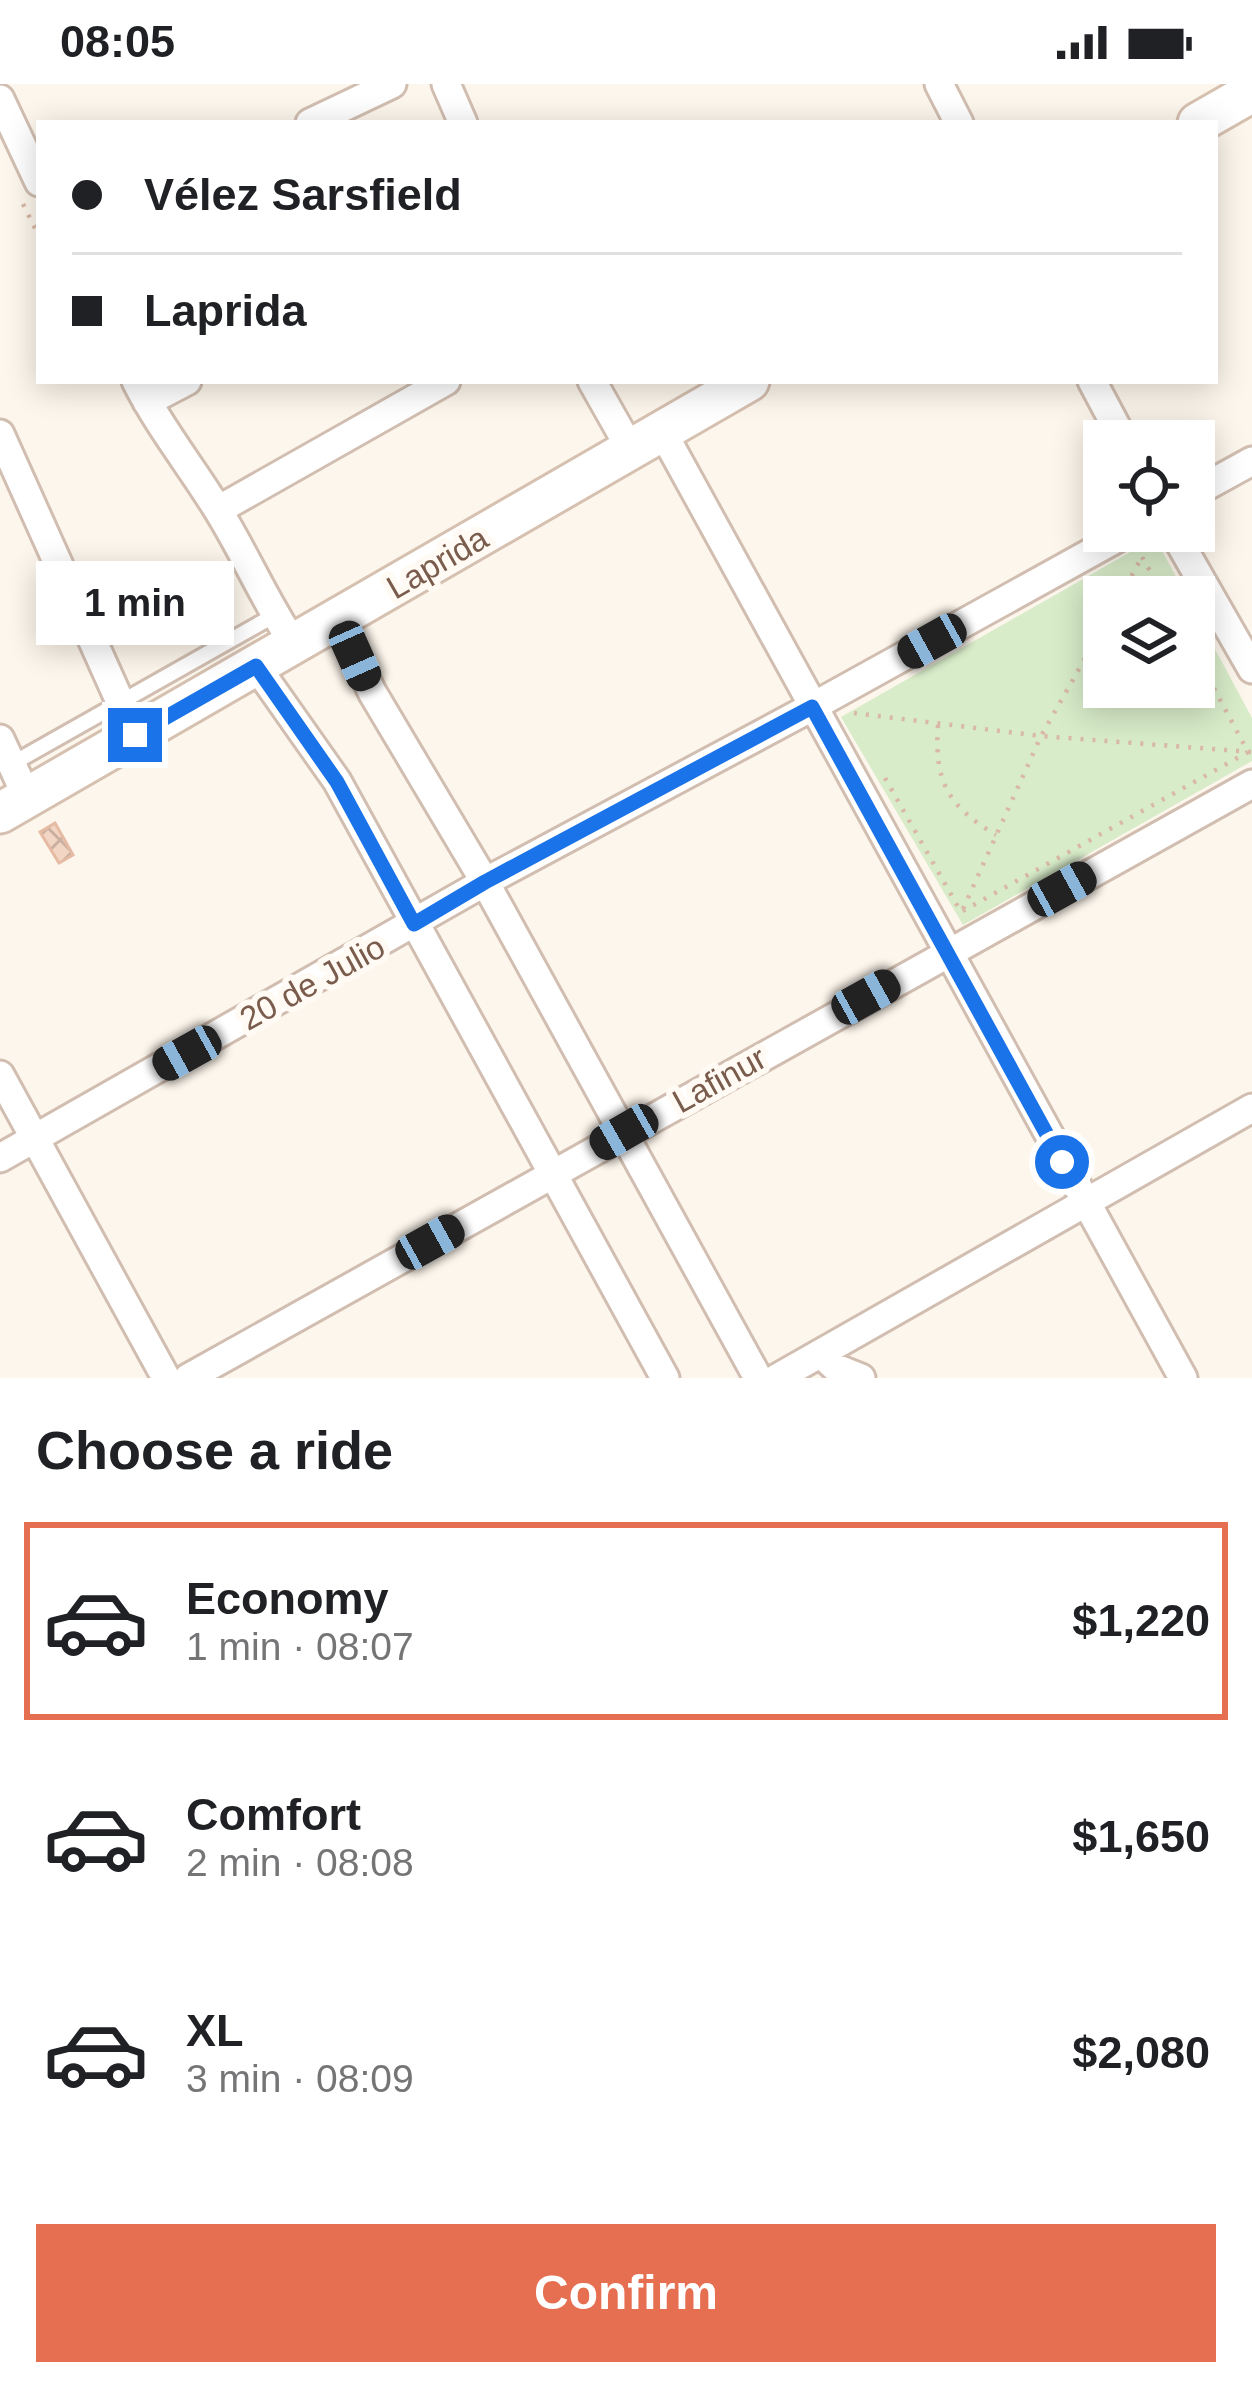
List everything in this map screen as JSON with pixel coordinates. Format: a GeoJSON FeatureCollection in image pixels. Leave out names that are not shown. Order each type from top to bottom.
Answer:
{"type":"FeatureCollection","features":[{"type":"Feature","properties":{"kind":"street"},"geometry":{"type":"LineString","coordinates":[[316,120],[392,84]]}},
{"type":"Feature","properties":{"kind":"street"},"geometry":{"type":"LineString","coordinates":[[446,84],[462,120]]}},
{"type":"Feature","properties":{"kind":"street"},"geometry":{"type":"LineString","coordinates":[[939,84],[957,120]]}},
{"type":"Feature","properties":{"kind":"street"},"geometry":{"type":"LineString","coordinates":[[1203,120],[1252,92]]}},
{"type":"Feature","properties":{"kind":"street"},"geometry":{"type":"LineString","coordinates":[[0,99],[36,176]]}},
{"type":"Feature","properties":{"kind":"street"},"geometry":{"type":"LineString","coordinates":[[174,384],[141,392],[218,510],[284,630]]}},
{"type":"Feature","properties":{"kind":"street"},"geometry":{"type":"LineString","coordinates":[[218,510],[441,384]]}},
{"type":"Feature","properties":{"kind":"street"},"geometry":{"type":"LineString","coordinates":[[595,384],[647,440],[812,707],[1183,1378]]}},
{"type":"Feature","properties":{"kind":"street","name":"Laprida"},"geometry":{"type":"LineString","coordinates":[[8,776],[256,666],[284,630],[338,620],[744,384]]}},
{"type":"Feature","properties":{"kind":"street"},"geometry":{"type":"LineString","coordinates":[[1095,384],[1113,420]]}},
{"type":"Feature","properties":{"kind":"street"},"geometry":{"type":"LineString","coordinates":[[0,434],[128,719]]}},
{"type":"Feature","properties":{"kind":"street"},"geometry":{"type":"LineString","coordinates":[[1215,481],[1252,460]]}},
{"type":"Feature","properties":{"kind":"street","name":"20 de Julio"},"geometry":{"type":"LineString","coordinates":[[0,1158],[485,882],[812,707],[1122,552]]}},
{"type":"Feature","properties":{"kind":"street"},"geometry":{"type":"LineString","coordinates":[[1185,552],[1252,669]]}},
{"type":"Feature","properties":{"kind":"street"},"geometry":{"type":"LineString","coordinates":[[338,620],[371,692],[485,882],[758,1378]]}},
{"type":"Feature","properties":{"kind":"street"},"geometry":{"type":"LineString","coordinates":[[256,666],[337,782],[665,1378]]}},
{"type":"Feature","properties":{"kind":"street","name":"Lafinur"},"geometry":{"type":"LineString","coordinates":[[188,1378],[552,1174],[941,941],[1252,784]]}},
{"type":"Feature","properties":{"kind":"street"},"geometry":{"type":"LineString","coordinates":[[0,1075],[166,1378]]}},
{"type":"Feature","properties":{"kind":"street"},"geometry":{"type":"LineString","coordinates":[[778,1378],[1252,1108]]}},
{"type":"Feature","properties":{"kind":"street"},"geometry":{"type":"LineString","coordinates":[[821,1354],[836,1368],[861,1378]]}},
{"type":"Feature","properties":{"kind":"lane"},"geometry":{"type":"LineString","coordinates":[[128,719],[284,630]]}},
{"type":"Feature","properties":{"kind":"path"},"geometry":{"type":"LineString","coordinates":[[1122,567],[1132,552]]}},
{"type":"Feature","properties":{"kind":"path"},"geometry":{"type":"LineString","coordinates":[[941,941],[961,912],[1041,736],[1083,662]]}},
{"type":"Feature","properties":{"kind":"path"},"geometry":{"type":"LineString","coordinates":[[1215,689],[1250,752]]}},
{"type":"Feature","properties":{"kind":"path"},"geometry":{"type":"LineString","coordinates":[[869,701],[848,712],[1041,736],[1250,752]]}},
{"type":"Feature","properties":{"kind":"path"},"geometry":{"type":"LineString","coordinates":[[938,725],[939,776],[970,819],[996,835]]}},
{"type":"Feature","properties":{"kind":"path"},"geometry":{"type":"LineString","coordinates":[[961,912],[1250,752]]}},
{"type":"Feature","properties":{"kind":"path"},"geometry":{"type":"LineString","coordinates":[[882,772],[961,912]]}},
{"type":"Feature","properties":{"kind":"green space"},"geometry":{"type":"Polygon","coordinates":[[[1130,552],[1163,552],[1176,576],[1088,576],[1130,552]]]}},
{"type":"Feature","properties":{"kind":"green space"},"geometry":{"type":"Polygon","coordinates":[[[1083,579],[1083,708],[1215,708],[1215,649],[1252,718],[1252,761],[963,925],[841,717],[1083,579]]]}},
{"type":"Feature","properties":{"kind":"building"},"geometry":{"type":"Polygon","coordinates":[[[55,823],[73,855],[59,863],[40,832],[55,823]]]}},
{"type":"Feature","properties":{"kind":"route"},"geometry":{"type":"LineString","coordinates":[[135,735],[256,666],[337,782],[414,924],[812,707],[1062,1162]]}}]}
